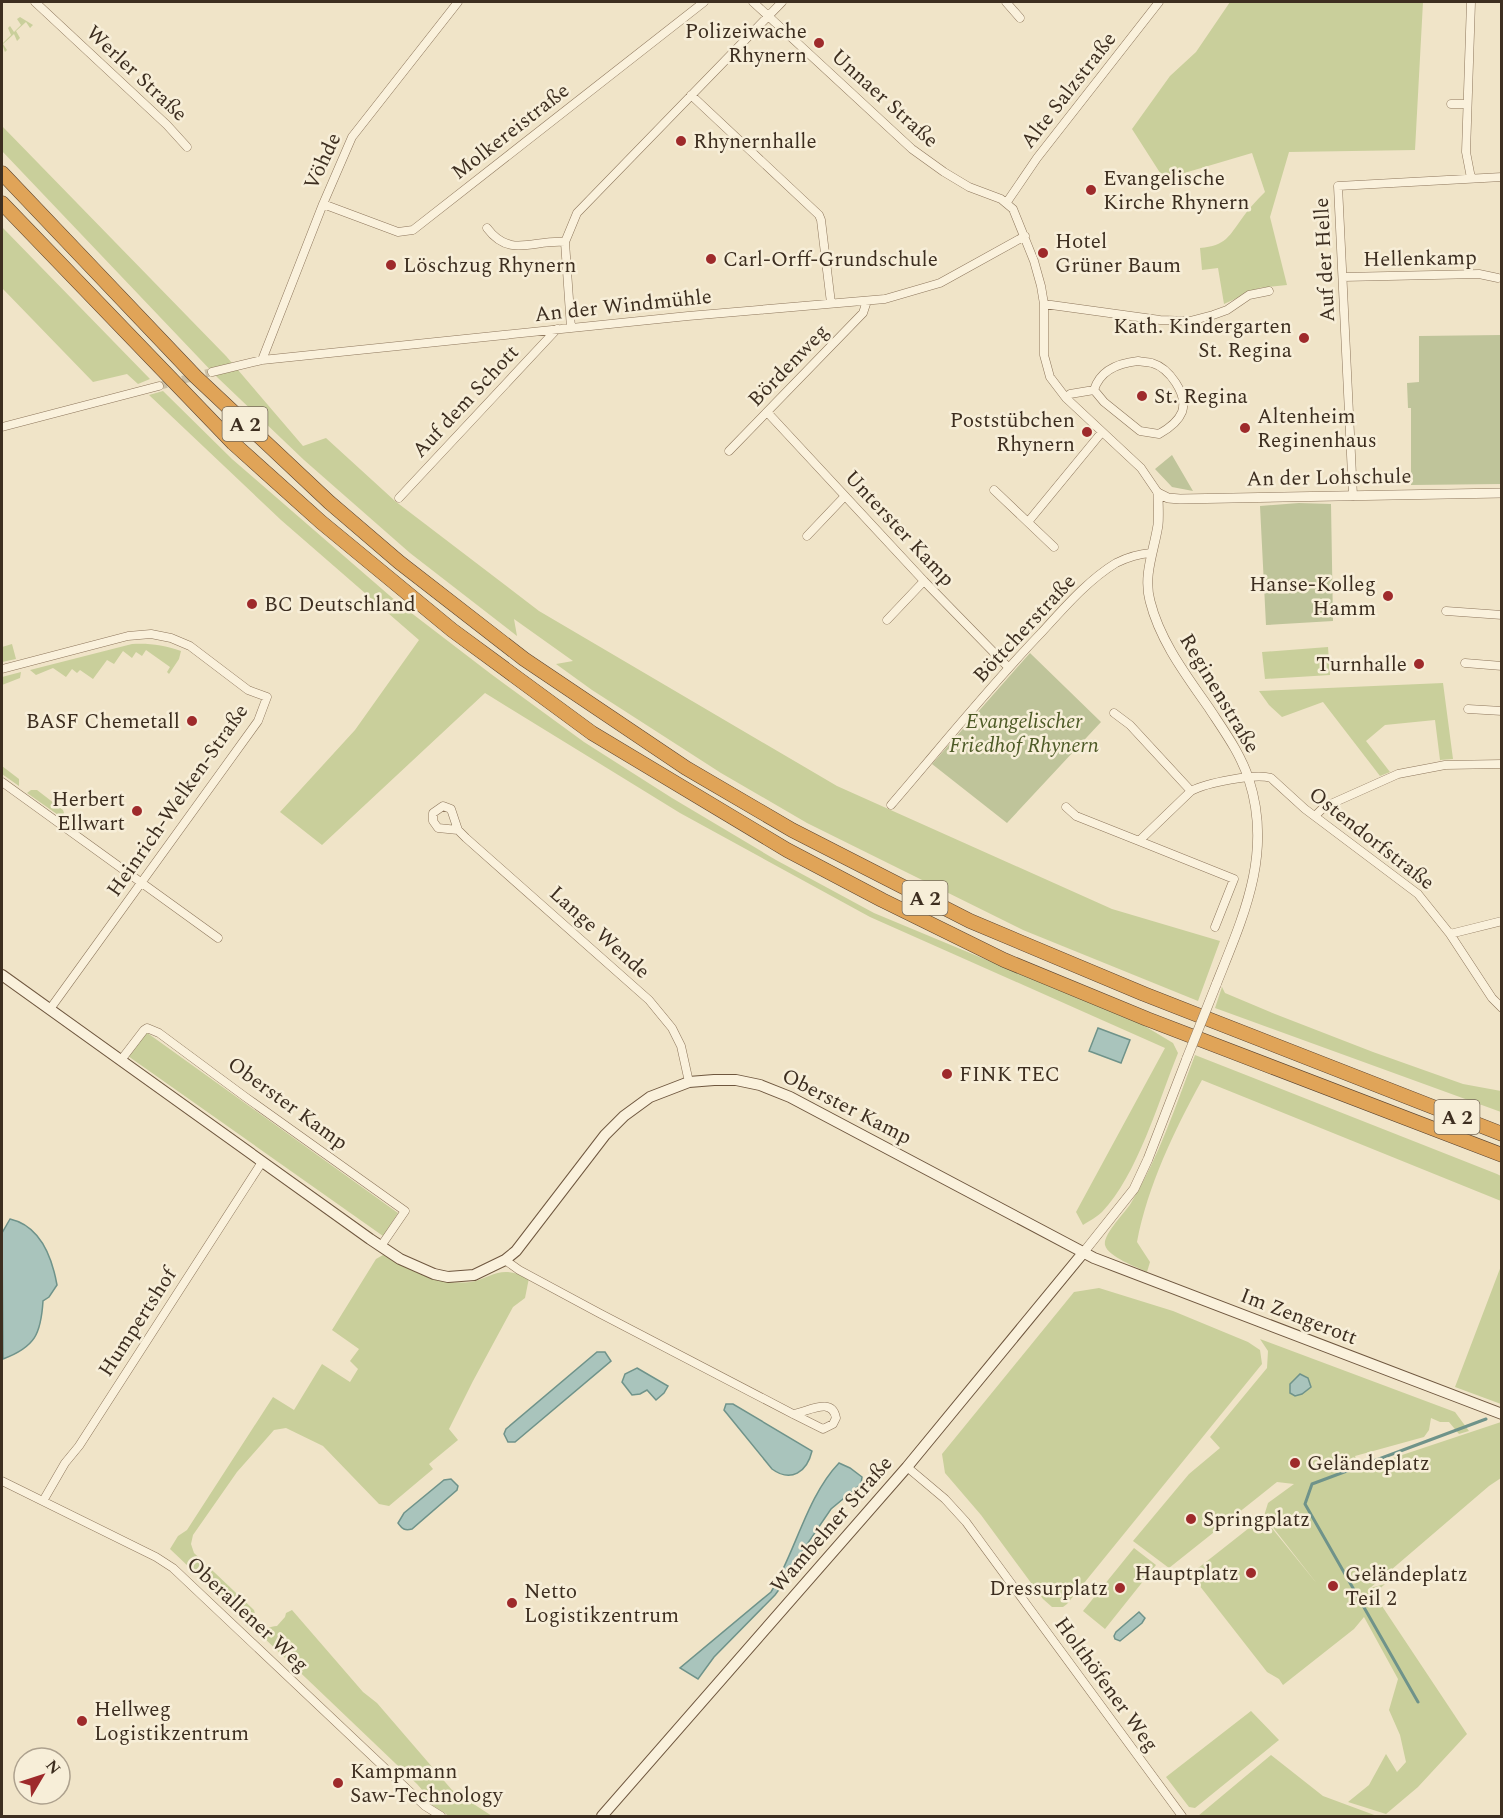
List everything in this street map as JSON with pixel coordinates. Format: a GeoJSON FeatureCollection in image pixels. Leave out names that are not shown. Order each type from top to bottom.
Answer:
{"type":"FeatureCollection","features":[{"type":"Feature","properties":{"kind":"highway","name":"A 2"},"geometry":{"type":"LineString","coordinates":[[2,173],[196,377],[329,502],[399,562],[524,659],[686,768],[792,830],[970,921],[1134,990],[1502,1134]]}},
{"type":"Feature","properties":{"kind":"highway","name":"A 2"},"geometry":{"type":"LineString","coordinates":[[2,203],[233,443],[321,522],[452,630],[592,733],[787,850],[1004,960],[1147,1019],[1502,1155]]}},
{"type":"Feature","properties":{"kind":"main road","name":"Oberster Kamp"},"geometry":{"type":"LineString","coordinates":[[2,975],[381,1246],[420,1268],[448,1277],[474,1275],[505,1260],[527,1239],[600,1142],[624,1116],[650,1097],[689,1082],[736,1080],[760,1085],[790,1097],[1083,1252]]}},
{"type":"Feature","properties":{"kind":"main road","name":"Im Zengerott"},"geometry":{"type":"LineString","coordinates":[[1083,1252],[1502,1414]]}},
{"type":"Feature","properties":{"kind":"main road","name":"Wambelner Straße"},"geometry":{"type":"LineString","coordinates":[[602,1816],[907,1467],[1083,1252]]}},
{"type":"Feature","properties":{"kind":"street","name":"Werler Straße"},"geometry":{"type":"LineString","coordinates":[[35,2],[188,147]]}},
{"type":"Feature","properties":{"kind":"street","name":"Vöhde"},"geometry":{"type":"LineString","coordinates":[[262,360],[342,156],[356,131],[458,2]]}},
{"type":"Feature","properties":{"kind":"street","name":"Molkereistraße"},"geometry":{"type":"LineString","coordinates":[[323,204],[398,232],[413,230],[704,2]]}},
{"type":"Feature","properties":{"kind":"street","name":"Unnaer Straße"},"geometry":{"type":"LineString","coordinates":[[753,2],[912,149],[969,187],[1007,202]]}},
{"type":"Feature","properties":{"kind":"street"},"geometry":{"type":"LineString","coordinates":[[571,328],[565,242],[577,213],[782,2]]}},
{"type":"Feature","properties":{"kind":"street"},"geometry":{"type":"LineString","coordinates":[[1006,2],[1020,18]]}},
{"type":"Feature","properties":{"kind":"street","name":"Alte Salzstraße"},"geometry":{"type":"LineString","coordinates":[[1007,202],[1040,154],[1159,2]]}},
{"type":"Feature","properties":{"kind":"street"},"geometry":{"type":"LineString","coordinates":[[1471,2],[1466,152],[1471,177]]}},
{"type":"Feature","properties":{"kind":"street"},"geometry":{"type":"LineString","coordinates":[[691,95],[816,211],[821,220],[831,303]]}},
{"type":"Feature","properties":{"kind":"street"},"geometry":{"type":"LineString","coordinates":[[1451,104],[1467,104]]}},
{"type":"Feature","properties":{"kind":"street","name":"Auf der Helle"},"geometry":{"type":"LineString","coordinates":[[1353,495],[1338,186],[1502,177]]}},
{"type":"Feature","properties":{"kind":"street"},"geometry":{"type":"LineString","coordinates":[[1007,202],[1017,216],[1034,261],[1044,304],[1043,348],[1046,366],[1053,383],[1141,468],[1158,493]]}},
{"type":"Feature","properties":{"kind":"street"},"geometry":{"type":"LineString","coordinates":[[487,228],[495,239],[508,246],[565,242]]}},
{"type":"Feature","properties":{"kind":"street","name":"An der Windmühle"},"geometry":{"type":"LineString","coordinates":[[212,372],[262,360],[571,328],[867,301],[905,294],[940,283],[1025,236]]}},
{"type":"Feature","properties":{"kind":"street","name":"Hellenkamp"},"geometry":{"type":"LineString","coordinates":[[1343,277],[1479,274],[1498,278]]}},
{"type":"Feature","properties":{"kind":"street"},"geometry":{"type":"LineString","coordinates":[[1044,304],[1160,320],[1190,321],[1227,310],[1250,295],[1269,291]]}},
{"type":"Feature","properties":{"kind":"street","name":"Bördenweg"},"geometry":{"type":"LineString","coordinates":[[729,451],[863,312],[867,301]]}},
{"type":"Feature","properties":{"kind":"street","name":"Auf dem Schott"},"geometry":{"type":"LineString","coordinates":[[399,498],[557,330]]}},
{"type":"Feature","properties":{"kind":"street"},"geometry":{"type":"LineString","coordinates":[[1130,362],[1154,363],[1170,376],[1177,386],[1182,398],[1182,411],[1174,424],[1159,434],[1140,431],[1104,402],[1094,390],[1100,378],[1111,368],[1130,362]]}},
{"type":"Feature","properties":{"kind":"street"},"geometry":{"type":"LineString","coordinates":[[2,427],[159,386]]}},
{"type":"Feature","properties":{"kind":"street"},"geometry":{"type":"LineString","coordinates":[[1066,398],[1070,394],[1094,390]]}},
{"type":"Feature","properties":{"kind":"street","name":"Unterster Kamp"},"geometry":{"type":"LineString","coordinates":[[767,412],[924,581],[1008,667]]}},
{"type":"Feature","properties":{"kind":"street"},"geometry":{"type":"LineString","coordinates":[[1028,522],[1102,432]]}},
{"type":"Feature","properties":{"kind":"street"},"geometry":{"type":"LineString","coordinates":[[994,490],[1054,547]]}},
{"type":"Feature","properties":{"kind":"street","name":"An der Lohschule"},"geometry":{"type":"LineString","coordinates":[[1158,493],[1168,498],[1180,499],[1502,493]]}},
{"type":"Feature","properties":{"kind":"street","name":"Reginenstraße"},"geometry":{"type":"LineString","coordinates":[[1083,1252],[1134,1189],[1148,1160],[1248,903],[1258,853],[1258,820],[1249,778],[1233,746],[1183,670],[1156,621],[1147,586],[1151,553],[1158,526],[1158,493]]}},
{"type":"Feature","properties":{"kind":"street"},"geometry":{"type":"LineString","coordinates":[[807,536],[845,496]]}},
{"type":"Feature","properties":{"kind":"street","name":"Böttcherstraße"},"geometry":{"type":"LineString","coordinates":[[891,806],[1008,667],[1092,582],[1114,564],[1128,557],[1151,553]]}},
{"type":"Feature","properties":{"kind":"street"},"geometry":{"type":"LineString","coordinates":[[887,620],[924,581]]}},
{"type":"Feature","properties":{"kind":"street"},"geometry":{"type":"LineString","coordinates":[[1446,611],[1502,615]]}},
{"type":"Feature","properties":{"kind":"street","name":"Heinrich-Welken-Straße"},"geometry":{"type":"LineString","coordinates":[[2,669],[128,636],[151,634],[171,638],[190,646],[248,690],[267,697],[258,721],[50,1009]]}},
{"type":"Feature","properties":{"kind":"street"},"geometry":{"type":"LineString","coordinates":[[1465,663],[1502,666]]}},
{"type":"Feature","properties":{"kind":"street"},"geometry":{"type":"LineString","coordinates":[[1468,709],[1502,711]]}},
{"type":"Feature","properties":{"kind":"street"},"geometry":{"type":"LineString","coordinates":[[1114,713],[1131,725],[1191,791],[1138,842]]}},
{"type":"Feature","properties":{"kind":"street"},"geometry":{"type":"LineString","coordinates":[[1315,816],[1324,807],[1398,774],[1445,765],[1502,764]]}},
{"type":"Feature","properties":{"kind":"street","name":"Ostendorfstraße"},"geometry":{"type":"LineString","coordinates":[[1191,791],[1209,783],[1265,776],[1271,778],[1297,802],[1418,894],[1450,934],[1492,998],[1502,1008]]}},
{"type":"Feature","properties":{"kind":"street"},"geometry":{"type":"LineString","coordinates":[[2,782],[218,938]]}},
{"type":"Feature","properties":{"kind":"street"},"geometry":{"type":"LineString","coordinates":[[1066,807],[1076,816],[1234,879],[1215,927]]}},
{"type":"Feature","properties":{"kind":"street","name":"Lange Wende"},"geometry":{"type":"LineString","coordinates":[[458,830],[650,1000],[672,1029],[681,1046],[689,1082]]}},
{"type":"Feature","properties":{"kind":"street"},"geometry":{"type":"LineString","coordinates":[[1450,934],[1502,921]]}},
{"type":"Feature","properties":{"kind":"street","name":"Oberster Kamp"},"geometry":{"type":"LineString","coordinates":[[121,1060],[144,1030],[147,1028],[159,1033],[405,1211],[381,1246]]}},
{"type":"Feature","properties":{"kind":"street","name":"Humpertshof"},"geometry":{"type":"LineString","coordinates":[[43,1501],[65,1463],[80,1446],[262,1162]]}},
{"type":"Feature","properties":{"kind":"street"},"geometry":{"type":"LineString","coordinates":[[505,1260],[519,1270],[599,1313],[793,1414],[823,1429],[833,1424],[836,1418],[835,1412],[829,1407],[820,1406],[805,1413],[793,1414]]}},
{"type":"Feature","properties":{"kind":"street","name":"Holthöfener Weg"},"geometry":{"type":"LineString","coordinates":[[907,1467],[945,1499],[966,1522],[1182,1816]]}},
{"type":"Feature","properties":{"kind":"street","name":"Oberallener Weg"},"geometry":{"type":"LineString","coordinates":[[2,1480],[174,1568],[425,1806],[441,1816]]}},
{"type":"Feature","properties":{"kind":"green space"},"geometry":{"type":"Polygon","coordinates":[[[1230,2],[1423,2],[1415,150],[1289,152],[1270,217],[1287,285],[1259,288],[1224,304],[1218,268],[1202,270],[1200,248],[1216,245],[1226,239],[1265,192],[1252,153],[1164,179],[1132,129],[1170,76],[1196,52],[1230,2]]]}},
{"type":"Feature","properties":{"kind":"green space"},"geometry":{"type":"Polygon","coordinates":[[[20,17],[33,25],[30,28],[26,22],[16,31],[20,38],[17,41],[14,34],[3,44],[7,50],[5,52],[2,44],[11,35],[8,28],[10,26],[14,32],[21,25],[17,19],[20,17]]]}},
{"type":"Feature","properties":{"kind":"green space"},"geometry":{"type":"Polygon","coordinates":[[[2,126],[226,356],[303,446],[326,438],[395,501],[539,611],[837,786],[1112,909],[1220,941],[1198,1001],[1023,930],[807,823],[721,773],[592,690],[556,664],[573,661],[514,619],[517,636],[410,553],[304,460],[218,378],[2,151],[2,126]]]}},
{"type":"Feature","properties":{"kind":"green space"},"geometry":{"type":"Polygon","coordinates":[[[2,227],[150,379],[138,384],[127,374],[93,382],[2,288],[2,227]]]}},
{"type":"Feature","properties":{"kind":"green space"},"geometry":{"type":"Polygon","coordinates":[[[1501,335],[1501,484],[1411,485],[1411,408],[1408,408],[1407,383],[1419,382],[1419,336],[1501,335]]]}},
{"type":"Feature","properties":{"kind":"green space"},"geometry":{"type":"Polygon","coordinates":[[[163,391],[232,459],[397,602],[584,742],[776,860],[874,913],[1143,1025],[1173,1043],[1178,1053],[1146,1137],[1115,1197],[1102,1212],[1083,1225],[1076,1212],[1165,1048],[870,917],[680,813],[485,693],[322,845],[280,812],[355,730],[419,640],[281,520],[149,395],[163,391]]]}},
{"type":"Feature","properties":{"kind":"green space"},"geometry":{"type":"Polygon","coordinates":[[[1172,455],[1193,491],[1172,487],[1155,469],[1172,455]]]}},
{"type":"Feature","properties":{"kind":"green space"},"geometry":{"type":"Polygon","coordinates":[[[1299,503],[1331,504],[1333,621],[1266,625],[1260,506],[1299,503]]]}},
{"type":"Feature","properties":{"kind":"green space"},"geometry":{"type":"Polygon","coordinates":[[[12,644],[16,659],[2,662],[2,647],[12,644]]]}},
{"type":"Feature","properties":{"kind":"green space"},"geometry":{"type":"Polygon","coordinates":[[[132,644],[156,645],[181,651],[179,659],[169,674],[167,672],[170,667],[146,650],[142,656],[136,652],[132,658],[123,651],[114,664],[107,660],[93,679],[80,670],[77,673],[72,669],[66,677],[53,668],[36,675],[30,670],[132,644]]]}},
{"type":"Feature","properties":{"kind":"green space"},"geometry":{"type":"Polygon","coordinates":[[[1328,647],[1330,675],[1265,679],[1262,652],[1328,647]]]}},
{"type":"Feature","properties":{"kind":"green space","name":"Evangelischer Friedhof Rhynern"},"geometry":{"type":"Polygon","coordinates":[[[1030,653],[1101,722],[1007,823],[932,764],[1030,653]]]}},
{"type":"Feature","properties":{"kind":"green space"},"geometry":{"type":"Polygon","coordinates":[[[21,672],[20,678],[2,685],[2,677],[21,672]]]}},
{"type":"Feature","properties":{"kind":"green space"},"geometry":{"type":"Polygon","coordinates":[[[1443,683],[1453,759],[1440,760],[1435,720],[1385,725],[1366,741],[1390,772],[1380,776],[1323,702],[1282,717],[1259,691],[1443,683]]]}},
{"type":"Feature","properties":{"kind":"green space"},"geometry":{"type":"Polygon","coordinates":[[[2,766],[19,779],[19,786],[2,774],[2,766]]]}},
{"type":"Feature","properties":{"kind":"green space"},"geometry":{"type":"Polygon","coordinates":[[[37,790],[63,810],[61,817],[27,793],[37,790]]]}},
{"type":"Feature","properties":{"kind":"green space"},"geometry":{"type":"Polygon","coordinates":[[[1222,987],[1225,993],[1373,1052],[1463,1084],[1501,1091],[1501,1112],[1215,1008],[1222,987]]]}},
{"type":"Feature","properties":{"kind":"green space"},"geometry":{"type":"Polygon","coordinates":[[[146,1032],[398,1213],[383,1236],[128,1056],[146,1032]]]}},
{"type":"Feature","properties":{"kind":"green space"},"geometry":{"type":"Polygon","coordinates":[[[1195,1055],[1497,1174],[1501,1176],[1501,1201],[1202,1080],[1163,1159],[1148,1200],[1137,1242],[1150,1262],[1147,1272],[1130,1264],[1111,1254],[1105,1245],[1105,1240],[1131,1203],[1150,1168],[1195,1055]]]}},
{"type":"Feature","properties":{"kind":"green space"},"geometry":{"type":"Polygon","coordinates":[[[383,1255],[425,1276],[447,1282],[471,1282],[504,1272],[519,1274],[529,1278],[525,1298],[513,1307],[449,1429],[458,1440],[429,1464],[433,1469],[389,1506],[379,1504],[323,1446],[286,1428],[274,1430],[237,1472],[193,1535],[191,1544],[194,1553],[254,1610],[256,1618],[249,1624],[170,1549],[178,1536],[187,1530],[273,1397],[294,1410],[322,1364],[350,1382],[358,1369],[350,1361],[359,1349],[332,1330],[376,1259],[383,1255]]]}},
{"type":"Feature","properties":{"kind":"green space"},"geometry":{"type":"Polygon","coordinates":[[[1501,1266],[1501,1404],[1455,1387],[1501,1266]]]}},
{"type":"Feature","properties":{"kind":"green space"},"geometry":{"type":"Polygon","coordinates":[[[1099,1288],[1173,1311],[1248,1342],[1260,1350],[1262,1364],[1067,1604],[1063,1607],[1052,1607],[1043,1599],[981,1515],[945,1473],[942,1454],[1074,1292],[1099,1288]]]}},
{"type":"Feature","properties":{"kind":"green space"},"geometry":{"type":"Polygon","coordinates":[[[1260,1339],[1455,1412],[1469,1431],[1459,1434],[1449,1422],[1440,1422],[1431,1418],[1429,1430],[1424,1437],[1355,1456],[1360,1469],[1501,1422],[1501,1478],[1370,1588],[1385,1584],[1374,1594],[1467,1734],[1418,1787],[1386,1814],[1348,1802],[1369,1785],[1386,1754],[1397,1772],[1406,1762],[1400,1735],[1389,1710],[1398,1679],[1364,1617],[1354,1629],[1283,1685],[1279,1679],[1267,1672],[1192,1576],[1197,1569],[1263,1517],[1318,1585],[1264,1516],[1268,1503],[1294,1484],[1277,1482],[1169,1568],[1133,1541],[1189,1474],[1220,1448],[1210,1437],[1267,1368],[1268,1351],[1260,1339]]]}},
{"type":"Feature","properties":{"kind":"green space","name":"Dressurplatz"},"geometry":{"type":"Polygon","coordinates":[[[1134,1548],[1156,1565],[1105,1629],[1083,1611],[1134,1548]]]}},
{"type":"Feature","properties":{"kind":"green space"},"geometry":{"type":"Polygon","coordinates":[[[292,1610],[452,1790],[492,1816],[449,1816],[423,1799],[424,1792],[417,1784],[262,1636],[268,1629],[277,1626],[286,1613],[292,1610]]]}},
{"type":"Feature","properties":{"kind":"green space"},"geometry":{"type":"Polygon","coordinates":[[[1251,1711],[1279,1740],[1195,1808],[1189,1807],[1166,1777],[1251,1711]]]}},
{"type":"Feature","properties":{"kind":"green space"},"geometry":{"type":"Polygon","coordinates":[[[1271,1755],[1323,1796],[1377,1816],[1198,1816],[1271,1755]]]}},
{"type":"Feature","properties":{"kind":"water"},"geometry":{"type":"Polygon","coordinates":[[[1098,1028],[1130,1040],[1121,1063],[1089,1051],[1098,1028]]]}},
{"type":"Feature","properties":{"kind":"water"},"geometry":{"type":"Polygon","coordinates":[[[10,1219],[30,1228],[43,1244],[52,1264],[57,1285],[49,1297],[43,1301],[38,1331],[34,1338],[22,1350],[3,1359],[2,1233],[10,1219]]]}},
{"type":"Feature","properties":{"kind":"water"},"geometry":{"type":"Polygon","coordinates":[[[597,1352],[605,1352],[611,1361],[515,1442],[508,1442],[504,1434],[506,1429],[597,1352]]]}},
{"type":"Feature","properties":{"kind":"water"},"geometry":{"type":"Polygon","coordinates":[[[637,1368],[668,1386],[656,1400],[647,1390],[632,1395],[622,1382],[625,1374],[637,1368]]]}},
{"type":"Feature","properties":{"kind":"water"},"geometry":{"type":"Polygon","coordinates":[[[1300,1374],[1308,1378],[1311,1387],[1295,1396],[1290,1393],[1290,1384],[1300,1374]]]}},
{"type":"Feature","properties":{"kind":"water"},"geometry":{"type":"Polygon","coordinates":[[[726,1404],[733,1404],[812,1451],[802,1470],[786,1475],[772,1469],[724,1410],[726,1404]]]}},
{"type":"Feature","properties":{"kind":"water"},"geometry":{"type":"Polygon","coordinates":[[[839,1463],[862,1477],[861,1484],[831,1509],[775,1595],[714,1657],[698,1679],[680,1668],[771,1592],[818,1492],[839,1463]]]}},
{"type":"Feature","properties":{"kind":"water"},"geometry":{"type":"Polygon","coordinates":[[[451,1479],[458,1486],[457,1490],[412,1529],[406,1530],[401,1527],[398,1523],[404,1513],[444,1480],[451,1479]]]}},
{"type":"Feature","properties":{"kind":"water"},"geometry":{"type":"Polygon","coordinates":[[[1139,1612],[1145,1618],[1142,1623],[1120,1641],[1115,1639],[1116,1632],[1139,1612]]]}},
{"type":"Feature","properties":{"kind":"waterway"},"geometry":{"type":"LineString","coordinates":[[1418,1702],[1305,1504],[1312,1484],[1486,1419]]}},
{"type":"Feature","properties":{"kind":"tunnel"},"geometry":{"type":"LineString","coordinates":[[159,386],[212,372]]}},
{"type":"Feature","properties":{"kind":"place","name":"Polizeiwache Rhynern"},"geometry":{"type":"Point","coordinates":[819,43]}},
{"type":"Feature","properties":{"kind":"place","name":"Rhynernhalle"},"geometry":{"type":"Point","coordinates":[681,141]}},
{"type":"Feature","properties":{"kind":"place","name":"Evangelische Kirche Rhynern"},"geometry":{"type":"Point","coordinates":[1091,190]}},
{"type":"Feature","properties":{"kind":"place","name":"Hotel Grüner Baum"},"geometry":{"type":"Point","coordinates":[1043,253]}},
{"type":"Feature","properties":{"kind":"place","name":"Carl-Orff-Grundschule"},"geometry":{"type":"Point","coordinates":[711,259]}},
{"type":"Feature","properties":{"kind":"place","name":"Löschzug Rhynern"},"geometry":{"type":"Point","coordinates":[391,265]}},
{"type":"Feature","properties":{"kind":"place","name":"Kath. Kindergarten St. Regina"},"geometry":{"type":"Point","coordinates":[1304,338]}},
{"type":"Feature","properties":{"kind":"place","name":"St. Regina"},"geometry":{"type":"Point","coordinates":[1142,396]}},
{"type":"Feature","properties":{"kind":"place","name":"Altenheim Reginenhaus"},"geometry":{"type":"Point","coordinates":[1245,428]}},
{"type":"Feature","properties":{"kind":"place","name":"Poststübchen Rhynern"},"geometry":{"type":"Point","coordinates":[1087,432]}},
{"type":"Feature","properties":{"kind":"place","name":"Hanse-Kolleg Hamm"},"geometry":{"type":"Point","coordinates":[1388,596]}},
{"type":"Feature","properties":{"kind":"place","name":"BC Deutschland"},"geometry":{"type":"Point","coordinates":[252,604]}},
{"type":"Feature","properties":{"kind":"place","name":"Turnhalle"},"geometry":{"type":"Point","coordinates":[1419,664]}},
{"type":"Feature","properties":{"kind":"place","name":"BASF Chemetall"},"geometry":{"type":"Point","coordinates":[192,721]}},
{"type":"Feature","properties":{"kind":"place","name":"Herbert Ellwart"},"geometry":{"type":"Point","coordinates":[137,811]}},
{"type":"Feature","properties":{"kind":"place","name":"FINK TEC"},"geometry":{"type":"Point","coordinates":[947,1074]}},
{"type":"Feature","properties":{"kind":"place","name":"Geländeplatz"},"geometry":{"type":"Point","coordinates":[1295,1463]}},
{"type":"Feature","properties":{"kind":"place","name":"Springplatz"},"geometry":{"type":"Point","coordinates":[1191,1519]}},
{"type":"Feature","properties":{"kind":"place","name":"Hauptplatz"},"geometry":{"type":"Point","coordinates":[1251,1573]}},
{"type":"Feature","properties":{"kind":"place","name":"Geländeplatz Teil 2"},"geometry":{"type":"Point","coordinates":[1333,1586]}},
{"type":"Feature","properties":{"kind":"place","name":"Dressurplatz"},"geometry":{"type":"Point","coordinates":[1120,1588]}},
{"type":"Feature","properties":{"kind":"place","name":"Netto Logistikzentrum"},"geometry":{"type":"Point","coordinates":[512,1603]}},
{"type":"Feature","properties":{"kind":"place","name":"Hellweg Logistikzentrum"},"geometry":{"type":"Point","coordinates":[82,1721]}},
{"type":"Feature","properties":{"kind":"place","name":"Kampmann Saw-Technology"},"geometry":{"type":"Point","coordinates":[338,1783]}}]}
